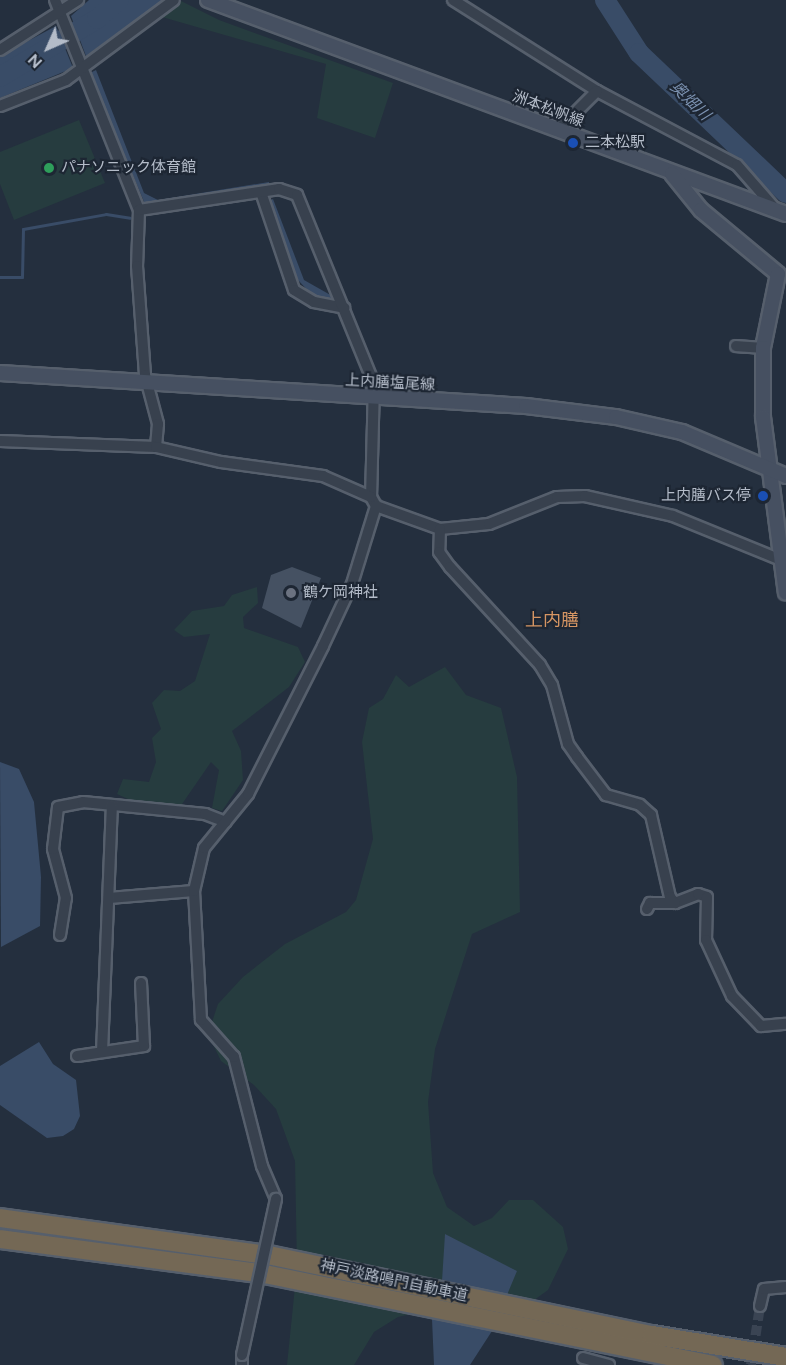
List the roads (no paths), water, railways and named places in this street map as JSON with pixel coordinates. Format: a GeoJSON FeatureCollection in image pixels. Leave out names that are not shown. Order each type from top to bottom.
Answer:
{"type":"FeatureCollection","features":[{"type":"Feature","properties":{"kind":"highway","name":"神戸淡路鳴門自動車道"},"geometry":{"type":"LineString","coordinates":[[0,1218],[268,1255],[513,1306],[786,1357]]}},
{"type":"Feature","properties":{"kind":"highway","name":"神戸淡路鳴門自動車道"},"geometry":{"type":"LineString","coordinates":[[0,1239],[142,1254],[713,1365]]}},
{"type":"Feature","properties":{"kind":"main road","name":"洲本松帆線"},"geometry":{"type":"LineString","coordinates":[[208,0],[782,213]]}},
{"type":"Feature","properties":{"kind":"main road"},"geometry":{"type":"LineString","coordinates":[[672,174],[700,210],[782,277],[763,348],[763,417],[784,562],[786,593]]}},
{"type":"Feature","properties":{"kind":"main road","name":"上内膳塩尾線"},"geometry":{"type":"LineString","coordinates":[[0,373],[374,399],[526,406],[615,417],[682,432],[769,470]]}},
{"type":"Feature","properties":{"kind":"main road"},"geometry":{"type":"LineString","coordinates":[[769,470],[786,476]]}},
{"type":"Feature","properties":{"kind":"street"},"geometry":{"type":"LineString","coordinates":[[55,0],[139,210],[136,266],[148,383],[158,424],[156,447]]}},
{"type":"Feature","properties":{"kind":"street"},"geometry":{"type":"LineString","coordinates":[[0,50],[62,16],[78,0]]}},
{"type":"Feature","properties":{"kind":"street"},"geometry":{"type":"LineString","coordinates":[[0,106],[55,86],[174,0]]}},
{"type":"Feature","properties":{"kind":"street"},"geometry":{"type":"LineString","coordinates":[[453,0],[597,91],[737,165],[782,213]]}},
{"type":"Feature","properties":{"kind":"street"},"geometry":{"type":"LineString","coordinates":[[558,130],[597,91]]}},
{"type":"Feature","properties":{"kind":"street"},"geometry":{"type":"LineString","coordinates":[[139,210],[286,189],[297,195],[345,308],[374,384],[373,501],[352,584],[248,794],[204,848],[194,891],[201,1020],[234,1057],[262,1166],[276,1199],[242,1360]]}},
{"type":"Feature","properties":{"kind":"street"},"geometry":{"type":"LineString","coordinates":[[261,192],[294,290],[314,302],[345,308]]}},
{"type":"Feature","properties":{"kind":"street"},"geometry":{"type":"LineString","coordinates":[[736,346],[763,348]]}},
{"type":"Feature","properties":{"kind":"street"},"geometry":{"type":"LineString","coordinates":[[0,441],[156,447],[221,462],[323,476],[373,501],[440,529],[489,524],[557,497],[585,496],[673,516],[784,562]]}},
{"type":"Feature","properties":{"kind":"street"},"geometry":{"type":"LineString","coordinates":[[440,529],[439,552],[450,567],[540,665],[552,685],[568,744],[577,757],[606,795],[640,805],[651,815],[675,903]]}},
{"type":"Feature","properties":{"kind":"street"},"geometry":{"type":"LineString","coordinates":[[60,935],[66,897],[52,838],[58,807],[82,802],[205,814],[226,822]]}},
{"type":"Feature","properties":{"kind":"street"},"geometry":{"type":"LineString","coordinates":[[102,1052],[112,805]]}},
{"type":"Feature","properties":{"kind":"street"},"geometry":{"type":"LineString","coordinates":[[109,898],[194,891]]}},
{"type":"Feature","properties":{"kind":"street"},"geometry":{"type":"LineString","coordinates":[[647,909],[650,903],[675,903],[698,894],[707,897],[706,940],[732,996],[761,1026],[786,1024]]}},
{"type":"Feature","properties":{"kind":"street"},"geometry":{"type":"LineString","coordinates":[[77,1056],[144,1046],[141,983]]}},
{"type":"Feature","properties":{"kind":"street"},"geometry":{"type":"LineString","coordinates":[[760,1306],[764,1289],[786,1287]]}},
{"type":"Feature","properties":{"kind":"street"},"geometry":{"type":"LineString","coordinates":[[584,1358],[609,1365]]}},
{"type":"Feature","properties":{"kind":"water"},"geometry":{"type":"Polygon","coordinates":[[[89,0],[163,0],[86,56],[71,16],[89,0]]]}},
{"type":"Feature","properties":{"kind":"water"},"geometry":{"type":"Polygon","coordinates":[[[56,26],[73,68],[0,98],[0,56],[56,26]]]}},
{"type":"Feature","properties":{"kind":"water"},"geometry":{"type":"Polygon","coordinates":[[[96,70],[144,193],[158,200],[269,182],[269,188],[145,204],[90,73],[96,70]]]}},
{"type":"Feature","properties":{"kind":"water"},"geometry":{"type":"Polygon","coordinates":[[[273,199],[304,280],[334,297],[333,302],[312,295],[298,280],[269,201],[273,199]]]}},
{"type":"Feature","properties":{"kind":"water"},"geometry":{"type":"Polygon","coordinates":[[[0,762],[19,769],[34,802],[41,877],[40,926],[1,947],[0,762]]]}},
{"type":"Feature","properties":{"kind":"water"},"geometry":{"type":"Polygon","coordinates":[[[39,1042],[53,1064],[76,1080],[80,1116],[74,1129],[63,1136],[47,1138],[0,1105],[0,1066],[39,1042]]]}},
{"type":"Feature","properties":{"kind":"water"},"geometry":{"type":"Polygon","coordinates":[[[445,1234],[517,1271],[492,1331],[470,1365],[434,1365],[432,1319],[442,1281],[445,1234]]]}},
{"type":"Feature","properties":{"kind":"waterway"},"geometry":{"type":"LineString","coordinates":[[0,77],[97,19],[119,0]]}},
{"type":"Feature","properties":{"kind":"waterway","name":"奥畑川"},"geometry":{"type":"LineString","coordinates":[[605,0],[639,53],[786,193]]}},
{"type":"Feature","properties":{"kind":"waterway"},"geometry":{"type":"LineString","coordinates":[[0,277],[22,277],[23,229],[106,214],[130,218]]}},
{"type":"Feature","properties":{"kind":"tunnel"},"geometry":{"type":"LineString","coordinates":[[751,1365],[760,1306]]}},
{"type":"Feature","properties":{"kind":"place","name":"二本松駅"},"geometry":{"type":"Point","coordinates":[573,143]}},
{"type":"Feature","properties":{"kind":"place","name":"パナソニック体育館"},"geometry":{"type":"Point","coordinates":[49,168]}},
{"type":"Feature","properties":{"kind":"place","name":"上内膳バス停"},"geometry":{"type":"Point","coordinates":[763,496]}},
{"type":"Feature","properties":{"kind":"place","name":"鶴ケ岡神社"},"geometry":{"type":"Point","coordinates":[291,593]}},
{"type":"Feature","properties":{"kind":"district","name":"上内膳"},"geometry":{"type":"Point","coordinates":[552,620]}}]}
